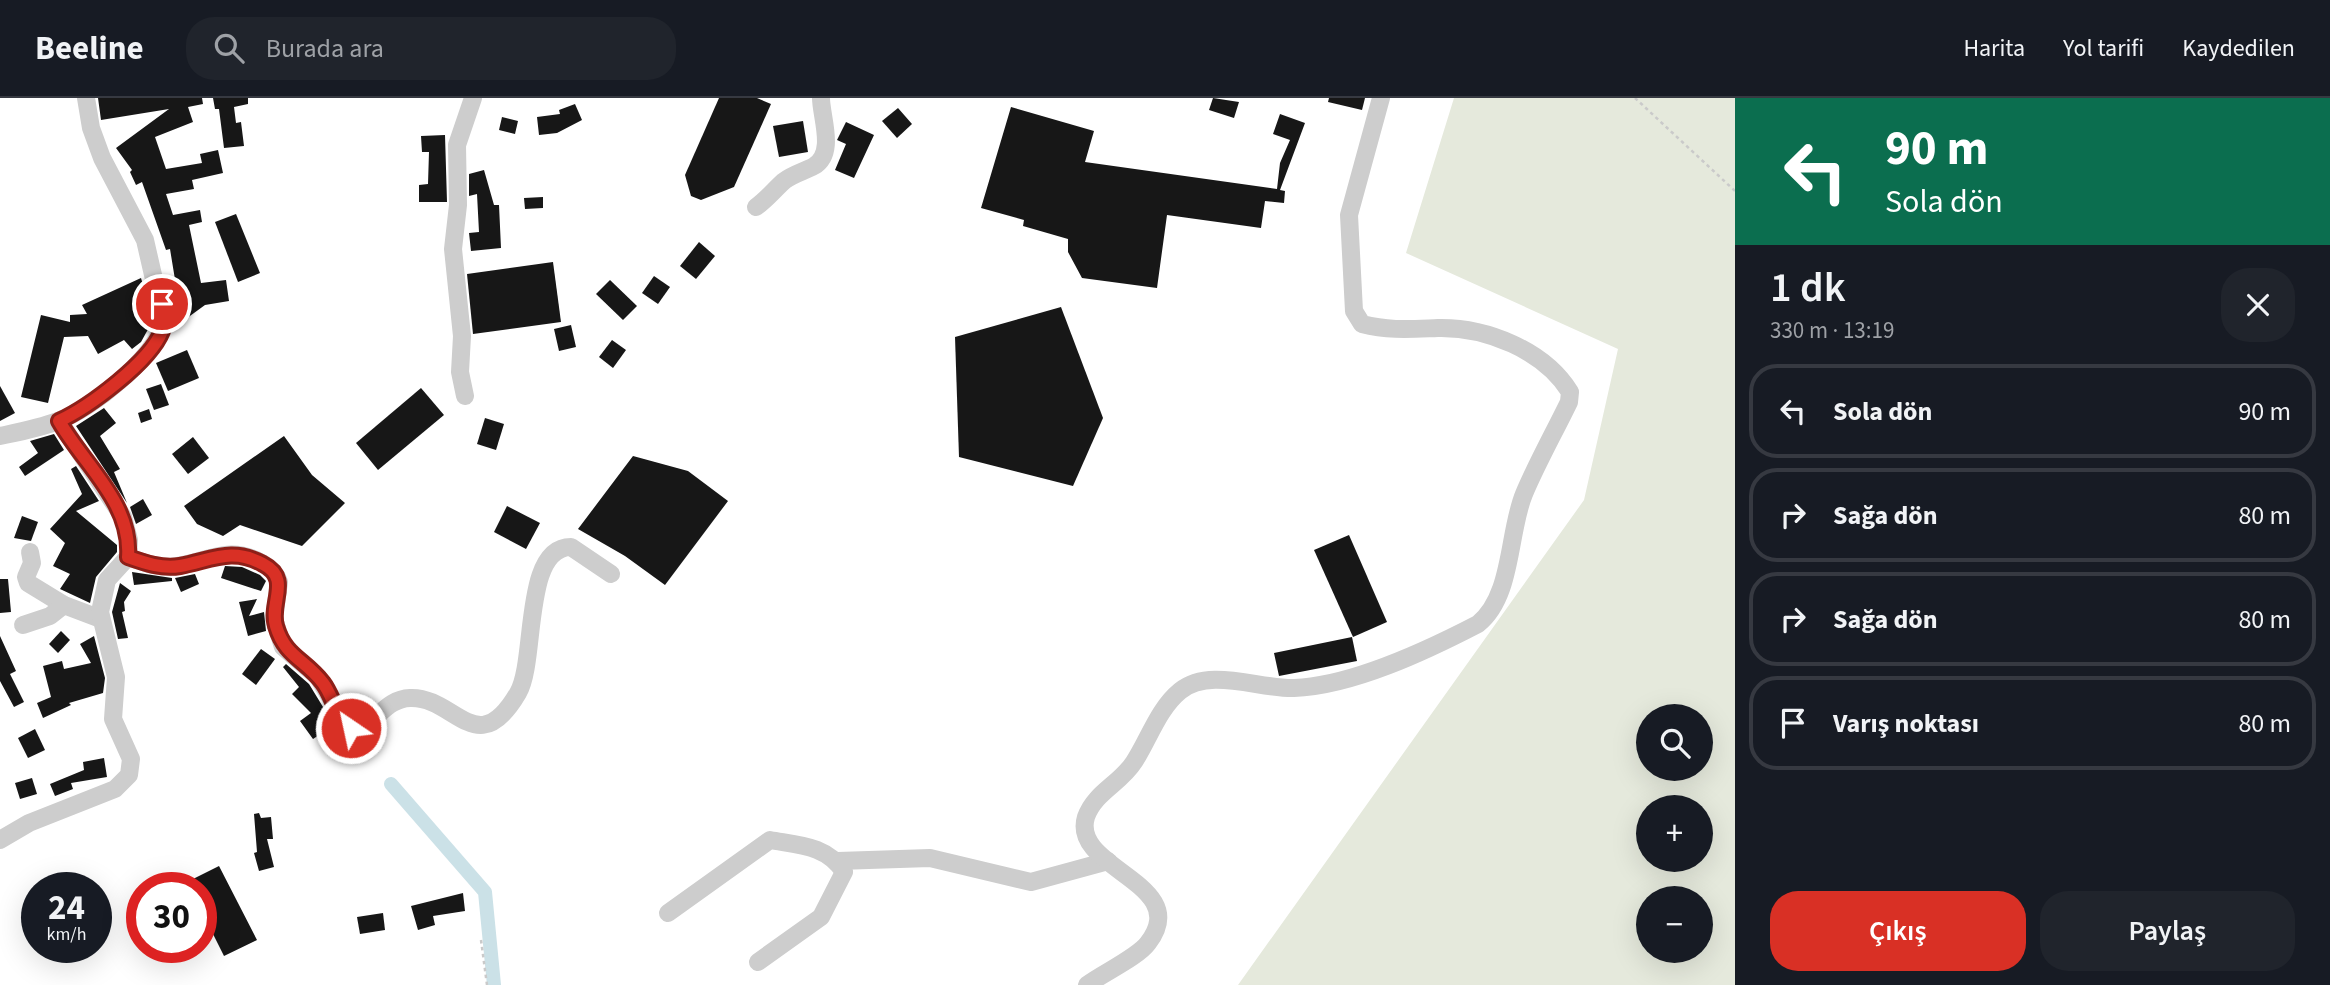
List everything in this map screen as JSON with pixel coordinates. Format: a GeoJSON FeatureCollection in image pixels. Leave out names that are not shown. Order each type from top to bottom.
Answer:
{"type":"FeatureCollection","features":[{"type":"Feature","properties":{"kind":"street"},"geometry":{"type":"LineString","coordinates":[[0,436],[59,421],[110,389],[150,350],[164,323],[145,240],[102,158],[91,128],[86,98]]}},
{"type":"Feature","properties":{"kind":"street"},"geometry":{"type":"LineString","coordinates":[[465,396],[460,372],[460,309],[453,248],[458,205],[457,145],[473,98]]}},
{"type":"Feature","properties":{"kind":"street"},"geometry":{"type":"LineString","coordinates":[[755,207],[773,195],[785,181],[816,165],[822,158],[827,124],[821,98]]}},
{"type":"Feature","properties":{"kind":"street"},"geometry":{"type":"LineString","coordinates":[[1087,985],[1148,945],[1155,929],[1157,915],[1153,900],[1092,848],[1084,835],[1086,819],[1101,793],[1133,764],[1164,709],[1181,690],[1200,681],[1214,680],[1273,687],[1322,684],[1384,666],[1456,636],[1488,616],[1505,574],[1522,497],[1569,402],[1570,392],[1551,367],[1501,340],[1468,331],[1380,329],[1362,324],[1354,311],[1349,215],[1381,98]]}},
{"type":"Feature","properties":{"kind":"street"},"geometry":{"type":"LineString","coordinates":[[0,840],[38,819],[115,789],[129,775],[130,752],[113,719],[116,677],[101,619],[101,598],[107,580],[128,557],[129,540],[123,517],[59,421]]}},
{"type":"Feature","properties":{"kind":"street"},"geometry":{"type":"LineString","coordinates":[[128,557],[168,567],[229,553],[247,556],[268,566],[279,582],[274,619],[283,647],[318,677],[347,725],[356,729],[391,703],[411,698],[431,702],[470,725],[487,724],[511,704],[523,684],[535,597],[543,568],[551,555],[571,547],[611,574]]}},
{"type":"Feature","properties":{"kind":"street"},"geometry":{"type":"LineString","coordinates":[[30,552],[32,563],[26,577],[28,583],[64,605],[101,619]]}},
{"type":"Feature","properties":{"kind":"street"},"geometry":{"type":"LineString","coordinates":[[23,625],[50,616],[64,605]]}},
{"type":"Feature","properties":{"kind":"street"},"geometry":{"type":"LineString","coordinates":[[668,913],[769,840],[822,849],[838,861],[844,872],[821,917],[758,962]]}},
{"type":"Feature","properties":{"kind":"street"},"geometry":{"type":"LineString","coordinates":[[838,861],[930,858],[1031,882],[1108,861]]}},
{"type":"Feature","properties":{"kind":"path"},"geometry":{"type":"LineString","coordinates":[[1635,98],[1735,191]]}},
{"type":"Feature","properties":{"kind":"path"},"geometry":{"type":"LineString","coordinates":[[481,940],[487,985]]}},
{"type":"Feature","properties":{"kind":"shaded area"},"geometry":{"type":"Polygon","coordinates":[[[1454,98],[1735,98],[1735,985],[1238,985],[1584,500],[1618,349],[1406,253],[1454,98]]]}},
{"type":"Feature","properties":{"kind":"building"},"geometry":{"type":"Polygon","coordinates":[[[98,98],[202,98],[203,104],[188,107],[193,122],[155,137],[166,169],[202,163],[200,154],[218,150],[223,173],[192,180],[194,189],[166,194],[173,215],[200,210],[202,222],[189,225],[201,283],[226,280],[229,301],[205,305],[183,321],[174,308],[179,304],[170,249],[166,250],[142,182],[136,185],[130,172],[132,170],[116,148],[169,109],[101,120],[98,98]]]}},
{"type":"Feature","properties":{"kind":"building"},"geometry":{"type":"Polygon","coordinates":[[[213,98],[248,98],[248,104],[234,107],[236,123],[241,122],[244,146],[224,148],[219,109],[215,109],[213,98]]]}},
{"type":"Feature","properties":{"kind":"building"},"geometry":{"type":"Polygon","coordinates":[[[719,98],[757,98],[771,104],[734,187],[701,200],[691,196],[685,175],[719,98]]]}},
{"type":"Feature","properties":{"kind":"building"},"geometry":{"type":"Polygon","coordinates":[[[1213,98],[1239,102],[1234,118],[1209,110],[1213,98]]]}},
{"type":"Feature","properties":{"kind":"building"},"geometry":{"type":"Polygon","coordinates":[[[1329,98],[1365,98],[1362,110],[1328,102],[1329,98]]]}},
{"type":"Feature","properties":{"kind":"building"},"geometry":{"type":"Polygon","coordinates":[[[575,104],[582,120],[557,133],[539,135],[537,117],[560,114],[559,110],[575,104]]]}},
{"type":"Feature","properties":{"kind":"building"},"geometry":{"type":"Polygon","coordinates":[[[1011,107],[1094,131],[1085,162],[1277,189],[1280,163],[1290,140],[1273,134],[1280,114],[1305,123],[1280,190],[1285,191],[1284,203],[1265,201],[1261,228],[1167,215],[1157,288],[1082,278],[1068,252],[1068,239],[1023,226],[1024,220],[981,208],[1011,107]]]}},
{"type":"Feature","properties":{"kind":"building"},"geometry":{"type":"Polygon","coordinates":[[[898,108],[912,124],[897,138],[882,121],[898,108]]]}},
{"type":"Feature","properties":{"kind":"building"},"geometry":{"type":"Polygon","coordinates":[[[502,117],[518,121],[515,134],[499,130],[502,117]]]}},
{"type":"Feature","properties":{"kind":"building"},"geometry":{"type":"Polygon","coordinates":[[[803,121],[808,152],[779,157],[773,126],[803,121]]]}},
{"type":"Feature","properties":{"kind":"building"},"geometry":{"type":"Polygon","coordinates":[[[846,122],[874,135],[854,178],[835,170],[846,144],[837,140],[846,122]]]}},
{"type":"Feature","properties":{"kind":"building"},"geometry":{"type":"Polygon","coordinates":[[[445,135],[447,202],[419,202],[419,185],[428,184],[429,152],[422,152],[421,136],[445,135]]]}},
{"type":"Feature","properties":{"kind":"building"},"geometry":{"type":"Polygon","coordinates":[[[484,170],[494,205],[499,205],[501,248],[471,251],[469,233],[479,232],[477,194],[469,196],[469,174],[484,170]]]}},
{"type":"Feature","properties":{"kind":"building"},"geometry":{"type":"Polygon","coordinates":[[[543,197],[543,208],[525,209],[524,198],[543,197]]]}},
{"type":"Feature","properties":{"kind":"building"},"geometry":{"type":"Polygon","coordinates":[[[236,214],[260,273],[238,282],[215,222],[236,214]]]}},
{"type":"Feature","properties":{"kind":"building"},"geometry":{"type":"Polygon","coordinates":[[[699,242],[715,256],[696,279],[680,266],[699,242]]]}},
{"type":"Feature","properties":{"kind":"building"},"geometry":{"type":"Polygon","coordinates":[[[553,262],[561,322],[473,334],[467,274],[553,262]]]}},
{"type":"Feature","properties":{"kind":"building"},"geometry":{"type":"Polygon","coordinates":[[[654,276],[670,287],[658,304],[642,293],[654,276]]]}},
{"type":"Feature","properties":{"kind":"building"},"geometry":{"type":"Polygon","coordinates":[[[141,278],[146,295],[141,298],[149,308],[152,322],[141,342],[132,349],[124,340],[98,354],[88,336],[64,337],[48,403],[21,397],[41,315],[70,322],[70,315],[87,314],[82,305],[141,278]]]}},
{"type":"Feature","properties":{"kind":"building"},"geometry":{"type":"Polygon","coordinates":[[[610,280],[637,306],[623,320],[596,294],[610,280]]]}},
{"type":"Feature","properties":{"kind":"building"},"geometry":{"type":"Polygon","coordinates":[[[1061,307],[1103,418],[1073,486],[959,457],[955,337],[1061,307]]]}},
{"type":"Feature","properties":{"kind":"building"},"geometry":{"type":"Polygon","coordinates":[[[571,325],[576,347],[559,351],[554,329],[571,325]]]}},
{"type":"Feature","properties":{"kind":"building"},"geometry":{"type":"Polygon","coordinates":[[[612,340],[626,350],[613,368],[599,357],[612,340]]]}},
{"type":"Feature","properties":{"kind":"building"},"geometry":{"type":"Polygon","coordinates":[[[187,350],[199,378],[168,391],[156,363],[187,350]]]}},
{"type":"Feature","properties":{"kind":"building"},"geometry":{"type":"Polygon","coordinates":[[[161,384],[169,405],[154,410],[146,389],[161,384]]]}},
{"type":"Feature","properties":{"kind":"building"},"geometry":{"type":"Polygon","coordinates":[[[0,386],[15,413],[0,421],[0,386]]]}},
{"type":"Feature","properties":{"kind":"building"},"geometry":{"type":"Polygon","coordinates":[[[421,388],[444,415],[378,470],[356,443],[421,388]]]}},
{"type":"Feature","properties":{"kind":"building"},"geometry":{"type":"Polygon","coordinates":[[[104,408],[116,423],[100,436],[120,469],[114,472],[127,503],[76,426],[104,408]]]}},
{"type":"Feature","properties":{"kind":"building"},"geometry":{"type":"Polygon","coordinates":[[[149,409],[152,419],[141,423],[138,413],[149,409]]]}},
{"type":"Feature","properties":{"kind":"building"},"geometry":{"type":"Polygon","coordinates":[[[485,418],[504,424],[496,450],[477,444],[485,418]]]}},
{"type":"Feature","properties":{"kind":"building"},"geometry":{"type":"Polygon","coordinates":[[[54,434],[64,450],[25,476],[19,467],[38,453],[30,441],[54,434]]]}},
{"type":"Feature","properties":{"kind":"building"},"geometry":{"type":"Polygon","coordinates":[[[284,436],[312,475],[345,503],[302,546],[240,525],[223,536],[197,524],[184,506],[284,436]]]}},
{"type":"Feature","properties":{"kind":"building"},"geometry":{"type":"Polygon","coordinates":[[[193,437],[209,458],[188,474],[172,454],[193,437]]]}},
{"type":"Feature","properties":{"kind":"building"},"geometry":{"type":"Polygon","coordinates":[[[633,456],[688,471],[728,501],[665,585],[625,556],[578,529],[633,456]]]}},
{"type":"Feature","properties":{"kind":"building"},"geometry":{"type":"Polygon","coordinates":[[[76,466],[99,501],[76,511],[117,545],[117,552],[96,577],[90,603],[60,589],[70,574],[53,566],[65,543],[50,529],[82,494],[71,469],[76,466]]]}},
{"type":"Feature","properties":{"kind":"building"},"geometry":{"type":"Polygon","coordinates":[[[143,499],[152,515],[136,524],[130,507],[143,499]]]}},
{"type":"Feature","properties":{"kind":"building"},"geometry":{"type":"Polygon","coordinates":[[[507,506],[540,523],[526,549],[494,532],[507,506]]]}},
{"type":"Feature","properties":{"kind":"building"},"geometry":{"type":"Polygon","coordinates":[[[22,516],[38,522],[31,541],[14,538],[22,516]]]}},
{"type":"Feature","properties":{"kind":"building"},"geometry":{"type":"Polygon","coordinates":[[[1349,535],[1387,622],[1353,637],[1314,550],[1349,535]]]}},
{"type":"Feature","properties":{"kind":"building"},"geometry":{"type":"Polygon","coordinates":[[[225,566],[242,567],[260,575],[266,581],[261,591],[221,578],[225,566]]]}},
{"type":"Feature","properties":{"kind":"building"},"geometry":{"type":"Polygon","coordinates":[[[132,572],[172,578],[172,581],[134,585],[132,572]]]}},
{"type":"Feature","properties":{"kind":"building"},"geometry":{"type":"Polygon","coordinates":[[[195,574],[199,584],[181,592],[175,578],[195,574]]]}},
{"type":"Feature","properties":{"kind":"building"},"geometry":{"type":"Polygon","coordinates":[[[0,579],[8,579],[11,612],[0,613],[0,579]]]}},
{"type":"Feature","properties":{"kind":"building"},"geometry":{"type":"Polygon","coordinates":[[[120,583],[131,591],[124,602],[125,611],[122,612],[128,638],[118,639],[112,612],[120,583]]]}},
{"type":"Feature","properties":{"kind":"building"},"geometry":{"type":"Polygon","coordinates":[[[257,599],[249,616],[264,612],[266,631],[248,636],[239,602],[257,599]]]}},
{"type":"Feature","properties":{"kind":"building"},"geometry":{"type":"Polygon","coordinates":[[[61,631],[70,640],[58,653],[49,644],[61,631]]]}},
{"type":"Feature","properties":{"kind":"building"},"geometry":{"type":"Polygon","coordinates":[[[0,636],[16,671],[10,674],[24,702],[14,707],[0,681],[0,636]]]}},
{"type":"Feature","properties":{"kind":"building"},"geometry":{"type":"Polygon","coordinates":[[[94,636],[105,678],[103,693],[69,703],[71,705],[43,718],[37,703],[51,697],[43,666],[62,661],[64,669],[91,663],[80,644],[94,636]]]}},
{"type":"Feature","properties":{"kind":"building"},"geometry":{"type":"Polygon","coordinates":[[[1352,637],[1357,661],[1279,676],[1274,653],[1352,637]]]}},
{"type":"Feature","properties":{"kind":"building"},"geometry":{"type":"Polygon","coordinates":[[[261,649],[275,659],[256,685],[242,674],[261,649]]]}},
{"type":"Feature","properties":{"kind":"building"},"geometry":{"type":"Polygon","coordinates":[[[286,664],[309,684],[334,725],[313,739],[300,721],[311,713],[292,694],[299,687],[283,667],[286,664]]]}},
{"type":"Feature","properties":{"kind":"building"},"geometry":{"type":"Polygon","coordinates":[[[35,729],[45,750],[28,758],[18,738],[35,729]]]}},
{"type":"Feature","properties":{"kind":"building"},"geometry":{"type":"Polygon","coordinates":[[[104,758],[107,777],[71,783],[73,789],[55,796],[50,784],[84,770],[83,762],[104,758]]]}},
{"type":"Feature","properties":{"kind":"building"},"geometry":{"type":"Polygon","coordinates":[[[32,778],[37,794],[20,799],[15,783],[32,778]]]}},
{"type":"Feature","properties":{"kind":"building"},"geometry":{"type":"Polygon","coordinates":[[[259,813],[261,818],[271,817],[273,839],[267,839],[274,867],[259,871],[254,853],[257,852],[254,814],[259,813]]]}},
{"type":"Feature","properties":{"kind":"building"},"geometry":{"type":"Polygon","coordinates":[[[219,866],[257,940],[224,956],[217,942],[217,872],[207,872],[219,866]]]}},
{"type":"Feature","properties":{"kind":"building"},"geometry":{"type":"Polygon","coordinates":[[[463,893],[465,911],[433,916],[435,925],[418,930],[411,906],[463,893]]]}},
{"type":"Feature","properties":{"kind":"building"},"geometry":{"type":"Polygon","coordinates":[[[383,913],[385,930],[360,934],[357,917],[383,913]]]}},
{"type":"Feature","properties":{"kind":"waterway"},"geometry":{"type":"LineString","coordinates":[[391,784],[485,892],[494,985]]}},
{"type":"Feature","properties":{"kind":"route"},"geometry":{"type":"LineString","coordinates":[[162,304],[162,332],[150,350],[110,389],[59,421],[123,517],[129,540],[128,557],[168,567],[181,566],[218,554],[239,554],[268,566],[278,576],[280,588],[274,605],[274,619],[283,647],[324,684],[351,728]]}}]}
